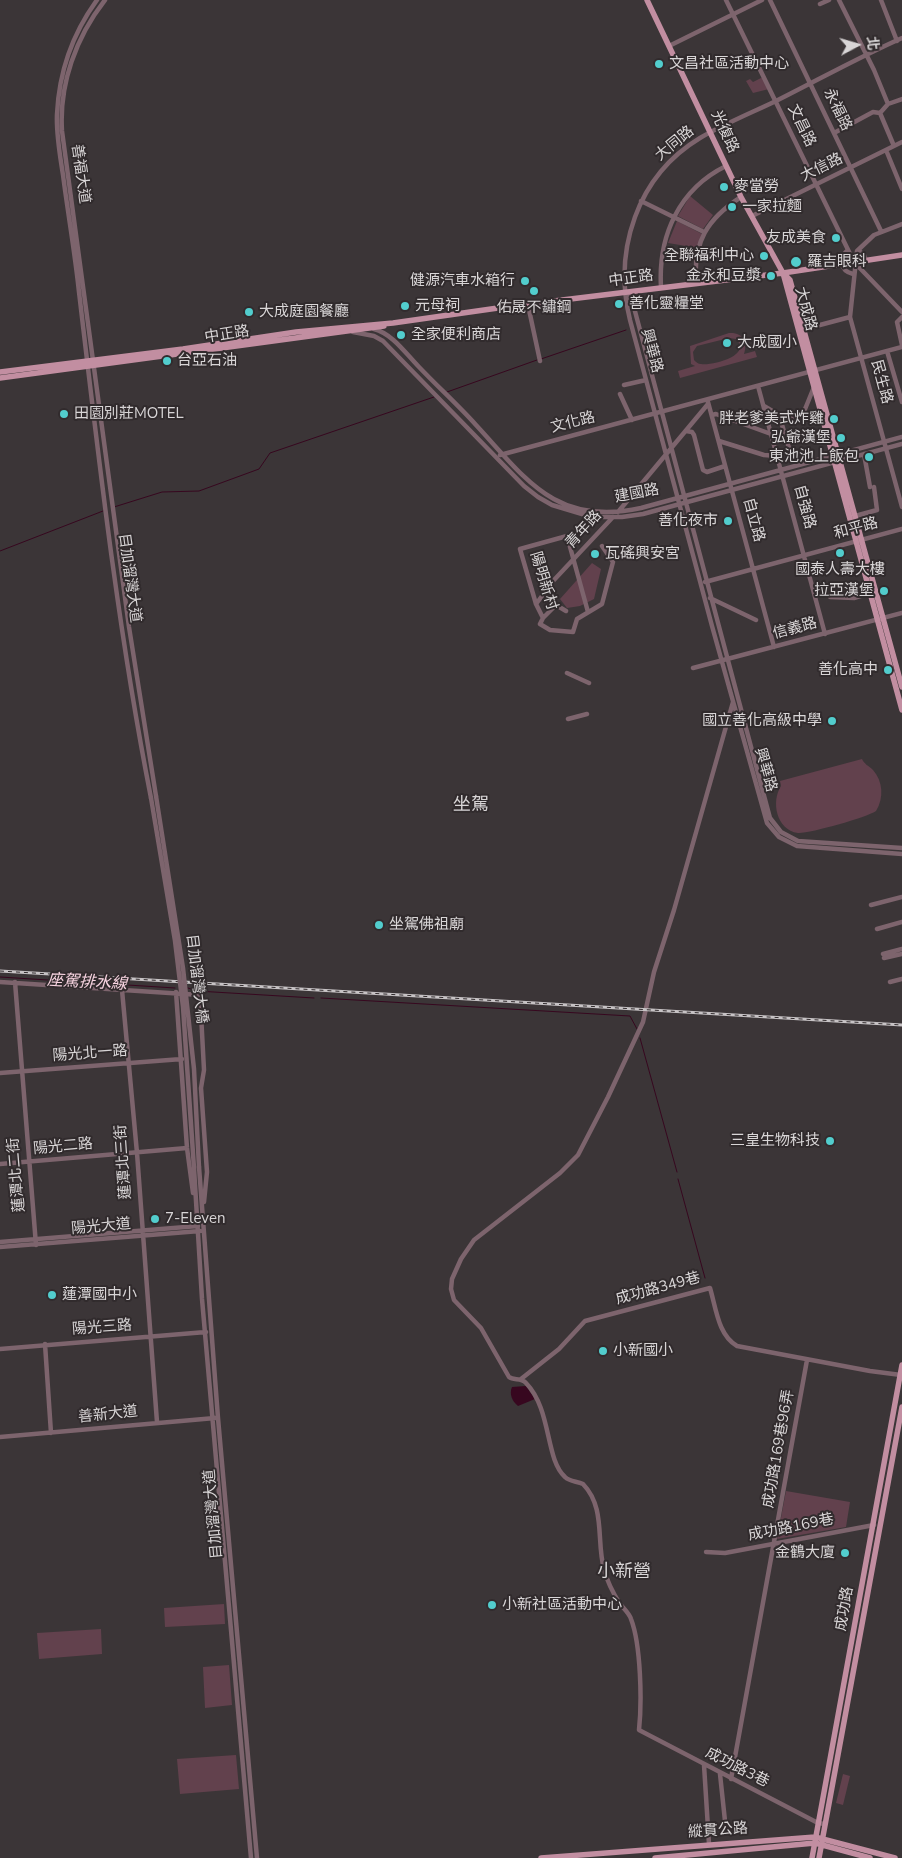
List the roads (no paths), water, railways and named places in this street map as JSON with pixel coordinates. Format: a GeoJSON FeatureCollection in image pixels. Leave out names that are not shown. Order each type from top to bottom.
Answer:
{"type":"FeatureCollection","features":[{"type":"Feature","properties":{"kind":"main road","name":"光復路"},"geometry":{"type":"LineString","coordinates":[[647,0],[726,166],[783,273]]}},
{"type":"Feature","properties":{"kind":"main road","name":"中正路"},"geometry":{"type":"LineString","coordinates":[[90,364],[393,323],[444,314],[783,273],[902,255]]}},
{"type":"Feature","properties":{"kind":"main road","name":"大成路"},"geometry":{"type":"LineString","coordinates":[[783,273],[801,330],[881,619],[902,687]]}},
{"type":"Feature","properties":{"kind":"main road","name":"中正路"},"geometry":{"type":"LineString","coordinates":[[351,328],[374,329],[393,323]]}},
{"type":"Feature","properties":{"kind":"main road"},"geometry":{"type":"LineString","coordinates":[[0,372],[90,364]]}},
{"type":"Feature","properties":{"kind":"main road"},"geometry":{"type":"LineString","coordinates":[[0,378],[90,364]]}},
{"type":"Feature","properties":{"kind":"main road","name":"大成路"},"geometry":{"type":"LineString","coordinates":[[812,371],[814,388],[855,516],[870,593],[881,619],[902,710]]}},
{"type":"Feature","properties":{"kind":"main road","name":"成功路"},"geometry":{"type":"LineString","coordinates":[[812,1858],[902,1366]]}},
{"type":"Feature","properties":{"kind":"main road","name":"成功路"},"geometry":{"type":"LineString","coordinates":[[819,1858],[902,1407]]}},
{"type":"Feature","properties":{"kind":"main road","name":"縱貫公路"},"geometry":{"type":"LineString","coordinates":[[654,1858],[815,1840]]}},
{"type":"Feature","properties":{"kind":"main road","name":"縱貫公路"},"geometry":{"type":"LineString","coordinates":[[541,1858],[709,1844],[815,1840],[870,1858]]}},
{"type":"Feature","properties":{"kind":"main road","name":"縱貫公路"},"geometry":{"type":"LineString","coordinates":[[822,1842],[895,1858]]}},
{"type":"Feature","properties":{"kind":"street","name":"善福大道"},"geometry":{"type":"LineString","coordinates":[[90,364],[57,116],[61,83],[70,52],[80,27],[97,0]]}},
{"type":"Feature","properties":{"kind":"street","name":"善福大道"},"geometry":{"type":"LineString","coordinates":[[90,364],[62,115],[65,86],[74,55],[87,26],[105,0]]}},
{"type":"Feature","properties":{"kind":"street","name":"文昌路"},"geometry":{"type":"LineString","coordinates":[[726,0],[854,262]]}},
{"type":"Feature","properties":{"kind":"street"},"geometry":{"type":"LineString","coordinates":[[669,46],[762,0]]}},
{"type":"Feature","properties":{"kind":"street","name":"永福路"},"geometry":{"type":"LineString","coordinates":[[770,0],[881,231]]}},
{"type":"Feature","properties":{"kind":"street"},"geometry":{"type":"LineString","coordinates":[[820,4],[829,0]]}},
{"type":"Feature","properties":{"kind":"street"},"geometry":{"type":"LineString","coordinates":[[838,0],[874,70],[888,104]]}},
{"type":"Feature","properties":{"kind":"street"},"geometry":{"type":"LineString","coordinates":[[881,0],[897,41]]}},
{"type":"Feature","properties":{"kind":"street","name":"大同路"},"geometry":{"type":"LineString","coordinates":[[626,293],[624,270],[626,245],[641,201],[652,182],[669,162],[710,133],[902,38]]}},
{"type":"Feature","properties":{"kind":"street"},"geometry":{"type":"LineString","coordinates":[[880,113],[888,104],[902,99]]}},
{"type":"Feature","properties":{"kind":"street"},"geometry":{"type":"LineString","coordinates":[[834,133],[873,112],[880,113]]}},
{"type":"Feature","properties":{"kind":"street"},"geometry":{"type":"LineString","coordinates":[[880,113],[894,146]]}},
{"type":"Feature","properties":{"kind":"street","name":"大信路"},"geometry":{"type":"LineString","coordinates":[[752,216],[902,142]]}},
{"type":"Feature","properties":{"kind":"street"},"geometry":{"type":"LineString","coordinates":[[886,150],[902,189]]}},
{"type":"Feature","properties":{"kind":"street"},"geometry":{"type":"LineString","coordinates":[[661,287],[662,254],[673,217],[693,189],[726,166]]}},
{"type":"Feature","properties":{"kind":"street"},"geometry":{"type":"LineString","coordinates":[[696,283],[696,260],[704,232],[713,218],[741,196]]}},
{"type":"Feature","properties":{"kind":"street"},"geometry":{"type":"LineString","coordinates":[[641,201],[704,232]]}},
{"type":"Feature","properties":{"kind":"street"},"geometry":{"type":"LineString","coordinates":[[866,261],[864,255],[858,250],[881,231],[902,224]]}},
{"type":"Feature","properties":{"kind":"street"},"geometry":{"type":"LineString","coordinates":[[848,250],[843,256],[842,264],[846,271],[853,274]]}},
{"type":"Feature","properties":{"kind":"street","name":"民生路"},"geometry":{"type":"LineString","coordinates":[[858,250],[854,262],[850,317],[900,494],[902,507]]}},
{"type":"Feature","properties":{"kind":"street"},"geometry":{"type":"LineString","coordinates":[[854,262],[902,312]]}},
{"type":"Feature","properties":{"kind":"street","name":"興華路"},"geometry":{"type":"LineString","coordinates":[[626,293],[626,302],[646,380],[658,413]]}},
{"type":"Feature","properties":{"kind":"street","name":"興華路"},"geometry":{"type":"LineString","coordinates":[[626,293],[632,300],[658,413],[706,582],[733,702],[766,819],[776,835],[788,843],[806,848],[902,854]]}},
{"type":"Feature","properties":{"kind":"street"},"geometry":{"type":"LineString","coordinates":[[528,305],[540,361]]}},
{"type":"Feature","properties":{"kind":"street"},"geometry":{"type":"LineString","coordinates":[[658,413],[708,402],[758,386],[902,346],[897,322],[902,316]]}},
{"type":"Feature","properties":{"kind":"street"},"geometry":{"type":"LineString","coordinates":[[801,330],[850,317]]}},
{"type":"Feature","properties":{"kind":"street","name":"建國路"},"geometry":{"type":"LineString","coordinates":[[351,328],[383,341],[524,486],[552,505],[582,515],[613,517],[643,514],[683,503],[781,470],[864,454],[902,444]]}},
{"type":"Feature","properties":{"kind":"street","name":"建國路"},"geometry":{"type":"LineString","coordinates":[[374,329],[388,335],[526,480],[554,500],[584,510],[618,512],[782,476],[902,436]]}},
{"type":"Feature","properties":{"kind":"street"},"geometry":{"type":"LineString","coordinates":[[887,351],[902,402]]}},
{"type":"Feature","properties":{"kind":"street","name":"目加溜灣大道"},"geometry":{"type":"LineString","coordinates":[[90,364],[113,509],[154,797]]}},
{"type":"Feature","properties":{"kind":"street","name":"目加溜灣大道"},"geometry":{"type":"LineString","coordinates":[[90,364],[107,511],[133,699],[154,797]]}},
{"type":"Feature","properties":{"kind":"street"},"geometry":{"type":"LineString","coordinates":[[624,385],[646,380]]}},
{"type":"Feature","properties":{"kind":"street","name":"自強路"},"geometry":{"type":"LineString","coordinates":[[758,386],[824,634]]}},
{"type":"Feature","properties":{"kind":"street"},"geometry":{"type":"LineString","coordinates":[[764,406],[779,415],[798,421],[801,419],[814,388]]}},
{"type":"Feature","properties":{"kind":"street"},"geometry":{"type":"LineString","coordinates":[[620,394],[632,420]]}},
{"type":"Feature","properties":{"kind":"street","name":"自立路"},"geometry":{"type":"LineString","coordinates":[[708,402],[774,647]]}},
{"type":"Feature","properties":{"kind":"street","name":"青年路"},"geometry":{"type":"LineString","coordinates":[[536,604],[554,580],[618,512],[708,402]]}},
{"type":"Feature","properties":{"kind":"street","name":"文化路"},"geometry":{"type":"LineString","coordinates":[[501,454],[658,413]]}},
{"type":"Feature","properties":{"kind":"street"},"geometry":{"type":"LineString","coordinates":[[712,415],[716,414],[771,434]]}},
{"type":"Feature","properties":{"kind":"street"},"geometry":{"type":"LineString","coordinates":[[779,415],[789,448]]}},
{"type":"Feature","properties":{"kind":"street"},"geometry":{"type":"LineString","coordinates":[[686,431],[694,435],[703,470],[706,472],[725,466]]}},
{"type":"Feature","properties":{"kind":"street"},"geometry":{"type":"LineString","coordinates":[[719,441],[764,455],[777,456]]}},
{"type":"Feature","properties":{"kind":"street"},"geometry":{"type":"LineString","coordinates":[[497,458],[501,454]]}},
{"type":"Feature","properties":{"kind":"street"},"geometry":{"type":"LineString","coordinates":[[855,516],[877,510],[864,454]]}},
{"type":"Feature","properties":{"kind":"street","name":"興華路"},"geometry":{"type":"LineString","coordinates":[[683,503],[701,583],[768,814],[778,829],[787,837],[798,841],[902,848]]}},
{"type":"Feature","properties":{"kind":"street","name":"和平路"},"geometry":{"type":"LineString","coordinates":[[701,583],[902,529]]}},
{"type":"Feature","properties":{"kind":"street","name":"陽明新村"},"geometry":{"type":"LineString","coordinates":[[588,612],[566,536],[520,549],[536,604],[543,618],[540,624],[550,630],[574,632],[577,619],[602,604],[613,562],[602,546]]}},
{"type":"Feature","properties":{"kind":"street"},"geometry":{"type":"LineString","coordinates":[[830,597],[854,598],[870,593]]}},
{"type":"Feature","properties":{"kind":"street"},"geometry":{"type":"LineString","coordinates":[[710,598],[756,620]]}},
{"type":"Feature","properties":{"kind":"street"},"geometry":{"type":"LineString","coordinates":[[543,618],[556,605],[566,612]]}},
{"type":"Feature","properties":{"kind":"street","name":"信義路"},"geometry":{"type":"LineString","coordinates":[[693,668],[902,613]]}},
{"type":"Feature","properties":{"kind":"street"},"geometry":{"type":"LineString","coordinates":[[567,673],[589,682]]}},
{"type":"Feature","properties":{"kind":"street"},"geometry":{"type":"LineString","coordinates":[[521,1379],[509,1377],[481,1328],[454,1300],[451,1289],[452,1279],[460,1259],[474,1240],[560,1173],[578,1155],[608,1098],[643,1022],[654,972],[674,910],[733,702]]}},
{"type":"Feature","properties":{"kind":"street"},"geometry":{"type":"LineString","coordinates":[[568,719],[587,714]]}},
{"type":"Feature","properties":{"kind":"street","name":"目加溜灣大橋"},"geometry":{"type":"LineString","coordinates":[[154,797],[183,1007],[197,1168]]}},
{"type":"Feature","properties":{"kind":"street"},"geometry":{"type":"LineString","coordinates":[[871,905],[902,897]]}},
{"type":"Feature","properties":{"kind":"street"},"geometry":{"type":"LineString","coordinates":[[877,929],[902,922]]}},
{"type":"Feature","properties":{"kind":"street"},"geometry":{"type":"LineString","coordinates":[[902,949],[884,956],[902,954]]}},
{"type":"Feature","properties":{"kind":"street"},"geometry":{"type":"LineString","coordinates":[[890,982],[902,979]]}},
{"type":"Feature","properties":{"kind":"street"},"geometry":{"type":"LineString","coordinates":[[0,982],[200,995],[204,1070],[201,1088],[207,1172],[203,1216]]}},
{"type":"Feature","properties":{"kind":"street","name":"蓮潭北二街"},"geometry":{"type":"LineString","coordinates":[[16,982],[21,1072],[36,1242]]}},
{"type":"Feature","properties":{"kind":"street","name":"蓮潭北三街"},"geometry":{"type":"LineString","coordinates":[[122,990],[137,1153],[157,1422]]}},
{"type":"Feature","properties":{"kind":"street"},"geometry":{"type":"LineString","coordinates":[[176,992],[187,1148],[196,1215]]}},
{"type":"Feature","properties":{"kind":"street","name":"陽光北一路"},"geometry":{"type":"LineString","coordinates":[[0,1073],[182,1059]]}},
{"type":"Feature","properties":{"kind":"street","name":"陽光二路"},"geometry":{"type":"LineString","coordinates":[[0,1164],[187,1148]]}},
{"type":"Feature","properties":{"kind":"street","name":"目加溜灣大道"},"geometry":{"type":"LineString","coordinates":[[197,1168],[197,1229],[254,1857]]}},
{"type":"Feature","properties":{"kind":"street","name":"目加溜灣大道"},"geometry":{"type":"LineString","coordinates":[[197,1168],[204,1228],[215,1418]]}},
{"type":"Feature","properties":{"kind":"street","name":"陽光大道"},"geometry":{"type":"LineString","coordinates":[[0,1247],[36,1242],[204,1228]]}},
{"type":"Feature","properties":{"kind":"street","name":"陽光大道"},"geometry":{"type":"LineString","coordinates":[[0,1242],[36,1242]]}},
{"type":"Feature","properties":{"kind":"street","name":"成功路349巷"},"geometry":{"type":"LineString","coordinates":[[521,1379],[559,1349],[586,1322],[710,1288],[723,1332],[733,1344],[742,1348],[807,1360],[901,1375]]}},
{"type":"Feature","properties":{"kind":"street","name":"陽光三路"},"geometry":{"type":"LineString","coordinates":[[0,1349],[206,1332]]}},
{"type":"Feature","properties":{"kind":"street"},"geometry":{"type":"LineString","coordinates":[[45,1344],[51,1433]]}},
{"type":"Feature","properties":{"kind":"street","name":"成功路169巷96弄"},"geometry":{"type":"LineString","coordinates":[[731,1779],[807,1360]]}},
{"type":"Feature","properties":{"kind":"street","name":"成功路3巷"},"geometry":{"type":"LineString","coordinates":[[521,1379],[536,1395],[542,1408],[549,1440],[561,1473],[569,1480],[584,1486],[595,1505],[601,1533],[603,1567],[614,1594],[630,1616],[635,1635],[640,1687],[639,1730],[720,1774],[818,1823],[826,1824]]}},
{"type":"Feature","properties":{"kind":"street","name":"善新大道"},"geometry":{"type":"LineString","coordinates":[[0,1437],[215,1418]]}},
{"type":"Feature","properties":{"kind":"street","name":"成功路169巷"},"geometry":{"type":"LineString","coordinates":[[706,1552],[725,1553],[874,1524],[881,1525]]}},
{"type":"Feature","properties":{"kind":"street"},"geometry":{"type":"LineString","coordinates":[[704,1765],[709,1844]]}},
{"type":"Feature","properties":{"kind":"street"},"geometry":{"type":"LineString","coordinates":[[720,1774],[725,1821]]}},
{"type":"Feature","properties":{"kind":"waterway"},"geometry":{"type":"LineString","coordinates":[[541,359],[626,330]]}},
{"type":"Feature","properties":{"kind":"waterway"},"geometry":{"type":"LineString","coordinates":[[447,392],[537,360]]}},
{"type":"Feature","properties":{"kind":"waterway"},"geometry":{"type":"LineString","coordinates":[[114,507],[162,492],[199,491],[259,469],[270,453],[434,397]]}},
{"type":"Feature","properties":{"kind":"waterway"},"geometry":{"type":"LineString","coordinates":[[0,551],[103,511]]}},
{"type":"Feature","properties":{"kind":"waterway","name":"座駕排水線"},"geometry":{"type":"LineString","coordinates":[[0,977],[175,988]]}},
{"type":"Feature","properties":{"kind":"waterway"},"geometry":{"type":"LineString","coordinates":[[188,988],[197,991],[314,998]]}},
{"type":"Feature","properties":{"kind":"waterway"},"geometry":{"type":"LineString","coordinates":[[321,998],[630,1016],[637,1029]]}},
{"type":"Feature","properties":{"kind":"waterway"},"geometry":{"type":"LineString","coordinates":[[640,1038],[677,1172]]}},
{"type":"Feature","properties":{"kind":"waterway"},"geometry":{"type":"LineString","coordinates":[[678,1179],[705,1278]]}},
{"type":"Feature","properties":{"kind":"railway"},"geometry":{"type":"LineString","coordinates":[[0,971],[902,1025]]}},
{"type":"Feature","properties":{"kind":"place","name":"文昌社區活動中心"},"geometry":{"type":"Point","coordinates":[659,64]}},
{"type":"Feature","properties":{"kind":"place","name":"麥當勞"},"geometry":{"type":"Point","coordinates":[724,187]}},
{"type":"Feature","properties":{"kind":"place","name":"一家拉麵"},"geometry":{"type":"Point","coordinates":[732,207]}},
{"type":"Feature","properties":{"kind":"place","name":"友成美食"},"geometry":{"type":"Point","coordinates":[836,238]}},
{"type":"Feature","properties":{"kind":"place","name":"全聯福利中心"},"geometry":{"type":"Point","coordinates":[764,256]}},
{"type":"Feature","properties":{"kind":"place","name":"羅吉眼科"},"geometry":{"type":"Point","coordinates":[796,262]}},
{"type":"Feature","properties":{"kind":"place","name":"金永和豆漿"},"geometry":{"type":"Point","coordinates":[771,276]}},
{"type":"Feature","properties":{"kind":"place","name":"健源汽車水箱行"},"geometry":{"type":"Point","coordinates":[525,281]}},
{"type":"Feature","properties":{"kind":"place","name":"佑晟不鏽鋼"},"geometry":{"type":"Point","coordinates":[534,291]}},
{"type":"Feature","properties":{"kind":"place","name":"善化靈糧堂"},"geometry":{"type":"Point","coordinates":[619,304]}},
{"type":"Feature","properties":{"kind":"place","name":"元母祠"},"geometry":{"type":"Point","coordinates":[405,306]}},
{"type":"Feature","properties":{"kind":"place","name":"大成庭園餐廳"},"geometry":{"type":"Point","coordinates":[249,312]}},
{"type":"Feature","properties":{"kind":"place","name":"全家便利商店"},"geometry":{"type":"Point","coordinates":[401,335]}},
{"type":"Feature","properties":{"kind":"place","name":"大成國小"},"geometry":{"type":"Point","coordinates":[727,343]}},
{"type":"Feature","properties":{"kind":"place","name":"台亞石油"},"geometry":{"type":"Point","coordinates":[167,361]}},
{"type":"Feature","properties":{"kind":"place","name":"田園別莊MOTEL"},"geometry":{"type":"Point","coordinates":[64,414]}},
{"type":"Feature","properties":{"kind":"place","name":"胖老爹美式炸雞"},"geometry":{"type":"Point","coordinates":[834,419]}},
{"type":"Feature","properties":{"kind":"place","name":"弘爺漢堡"},"geometry":{"type":"Point","coordinates":[841,438]}},
{"type":"Feature","properties":{"kind":"place","name":"東池池上飯包"},"geometry":{"type":"Point","coordinates":[869,457]}},
{"type":"Feature","properties":{"kind":"place","name":"善化夜市"},"geometry":{"type":"Point","coordinates":[728,521]}},
{"type":"Feature","properties":{"kind":"place","name":"國泰人壽大樓"},"geometry":{"type":"Point","coordinates":[840,553]}},
{"type":"Feature","properties":{"kind":"place","name":"瓦磘興安宮"},"geometry":{"type":"Point","coordinates":[595,554]}},
{"type":"Feature","properties":{"kind":"place","name":"拉亞漢堡"},"geometry":{"type":"Point","coordinates":[884,591]}},
{"type":"Feature","properties":{"kind":"place","name":"善化高中"},"geometry":{"type":"Point","coordinates":[888,670]}},
{"type":"Feature","properties":{"kind":"place","name":"國立善化高級中學"},"geometry":{"type":"Point","coordinates":[832,721]}},
{"type":"Feature","properties":{"kind":"place","name":"坐駕佛祖廟"},"geometry":{"type":"Point","coordinates":[379,925]}},
{"type":"Feature","properties":{"kind":"place","name":"三皇生物科技"},"geometry":{"type":"Point","coordinates":[830,1141]}},
{"type":"Feature","properties":{"kind":"place","name":"7-Eleven"},"geometry":{"type":"Point","coordinates":[155,1219]}},
{"type":"Feature","properties":{"kind":"place","name":"蓮潭國中小"},"geometry":{"type":"Point","coordinates":[52,1295]}},
{"type":"Feature","properties":{"kind":"place","name":"小新國小"},"geometry":{"type":"Point","coordinates":[603,1351]}},
{"type":"Feature","properties":{"kind":"place","name":"金鶴大廈"},"geometry":{"type":"Point","coordinates":[845,1553]}},
{"type":"Feature","properties":{"kind":"place","name":"小新社區活動中心"},"geometry":{"type":"Point","coordinates":[492,1605]}},
{"type":"Feature","properties":{"kind":"district","name":"坐駕"},"geometry":{"type":"Point","coordinates":[471,806]}},
{"type":"Feature","properties":{"kind":"district","name":"小新營"},"geometry":{"type":"Point","coordinates":[624,1573]}}]}
